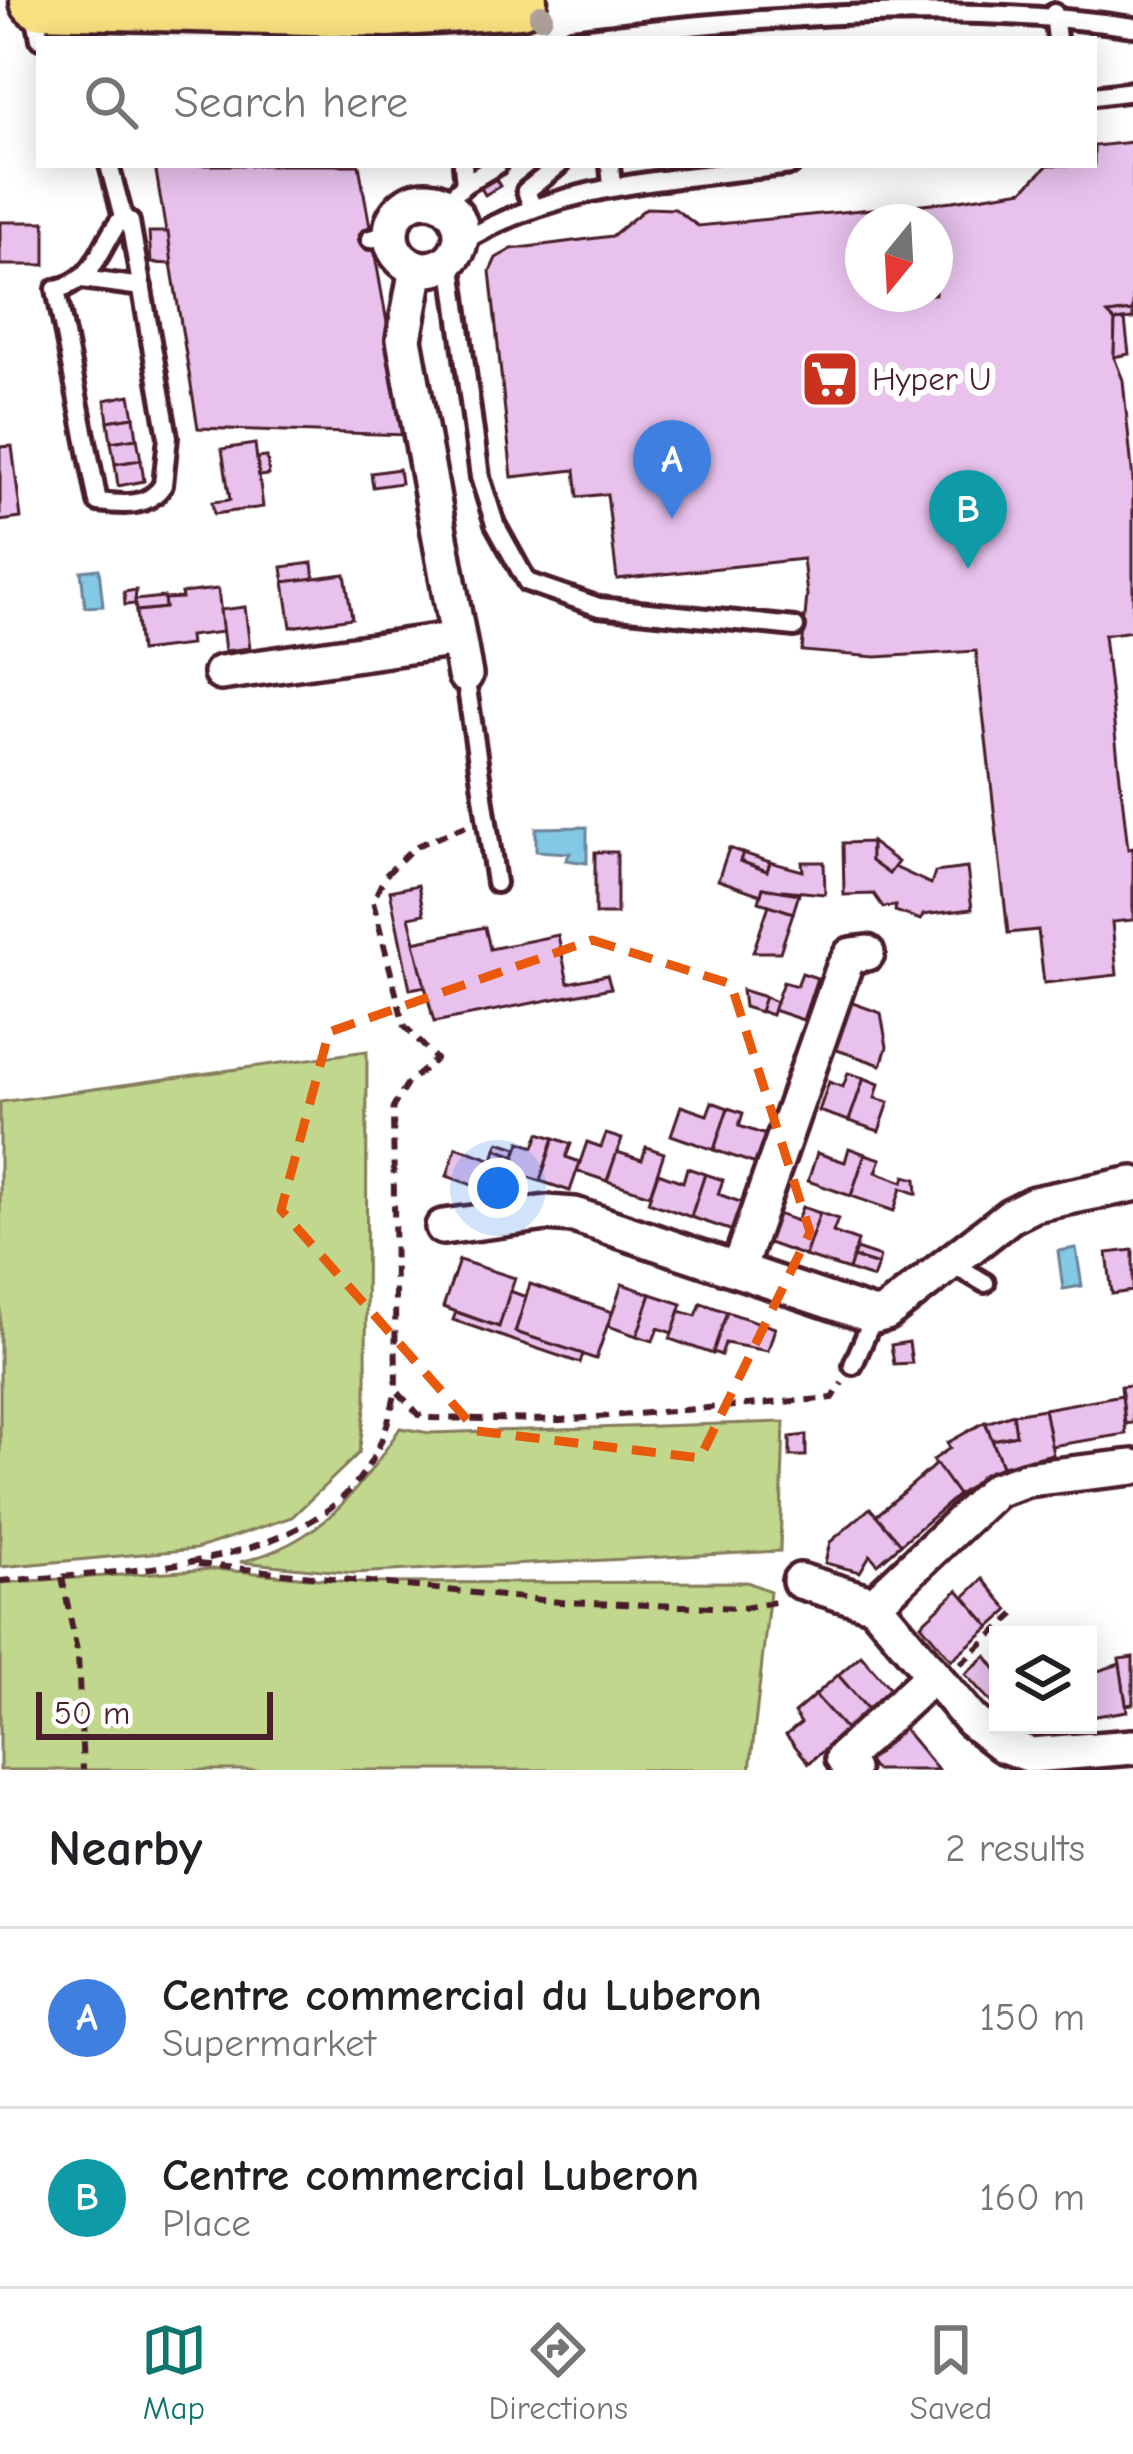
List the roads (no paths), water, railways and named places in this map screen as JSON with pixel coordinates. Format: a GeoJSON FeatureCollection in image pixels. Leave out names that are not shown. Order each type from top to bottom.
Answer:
{"type":"FeatureCollection","features":[{"type":"Feature","properties":{"kind":"main road"},"geometry":{"type":"LineString","coordinates":[[35,0],[116,6],[388,9],[519,0]]}},
{"type":"Feature","properties":{"kind":"street"},"geometry":{"type":"LineString","coordinates":[[440,259],[398,256],[380,236],[407,205],[428,200],[461,178]]}},
{"type":"Feature","properties":{"kind":"street"},"geometry":{"type":"LineString","coordinates":[[461,178],[458,221],[440,259],[396,304],[465,676]]}},
{"type":"Feature","properties":{"kind":"street"},"geometry":{"type":"LineString","coordinates":[[221,674],[458,639]]}},
{"type":"Feature","properties":{"kind":"street"},"geometry":{"type":"LineString","coordinates":[[738,1270],[844,967],[850,955],[867,953]]}},
{"type":"Feature","properties":{"kind":"street"},"geometry":{"type":"LineString","coordinates":[[442,1227],[547,1213],[574,1215],[874,1316],[886,1313],[1034,1204],[1133,1184]]}},
{"type":"Feature","properties":{"kind":"street"},"geometry":{"type":"LineString","coordinates":[[874,1604],[995,1490],[1027,1479],[1133,1467]]}},
{"type":"Feature","properties":{"kind":"street"},"geometry":{"type":"LineString","coordinates":[[794,1590],[874,1604],[970,1720],[1004,1745],[1031,1755],[1133,1747]]}},
{"type":"Feature","properties":{"kind":"street"},"geometry":{"type":"LineString","coordinates":[[851,1770],[842,1758],[936,1679]]}},
{"type":"Feature","properties":{"kind":"lane"},"geometry":{"type":"LineString","coordinates":[[35,0],[40,36]]}},
{"type":"Feature","properties":{"kind":"lane"},"geometry":{"type":"LineString","coordinates":[[610,36],[919,5],[1054,14],[1133,27]]}},
{"type":"Feature","properties":{"kind":"lane"},"geometry":{"type":"LineString","coordinates":[[1054,14],[1057,36]]}},
{"type":"Feature","properties":{"kind":"lane"},"geometry":{"type":"LineString","coordinates":[[1097,96],[1133,91]]}},
{"type":"Feature","properties":{"kind":"lane"},"geometry":{"type":"LineString","coordinates":[[110,168],[123,217],[130,222],[168,437],[166,476],[159,493],[147,501],[113,504],[98,502],[56,289],[82,279],[104,254],[123,217]]}},
{"type":"Feature","properties":{"kind":"lane"},"geometry":{"type":"LineString","coordinates":[[532,208],[526,191],[555,168]]}},
{"type":"Feature","properties":{"kind":"lane"},"geometry":{"type":"LineString","coordinates":[[610,168],[612,186]]}},
{"type":"Feature","properties":{"kind":"lane"},"geometry":{"type":"LineString","coordinates":[[765,168],[612,186],[532,208],[440,259],[453,275],[480,477],[496,524],[527,582],[599,607],[795,627]]}},
{"type":"Feature","properties":{"kind":"lane"},"geometry":{"type":"LineString","coordinates":[[82,279],[142,286]]}},
{"type":"Feature","properties":{"kind":"lane"},"geometry":{"type":"LineString","coordinates":[[465,676],[496,883]]}},
{"type":"Feature","properties":{"kind":"lane"},"geometry":{"type":"LineString","coordinates":[[951,1263],[985,1283]]}},
{"type":"Feature","properties":{"kind":"lane"},"geometry":{"type":"LineString","coordinates":[[854,1364],[874,1316]]}},
{"type":"Feature","properties":{"kind":"water"},"geometry":{"type":"Polygon","coordinates":[[[99,569],[103,606],[85,607],[81,571],[99,569]]]}},
{"type":"Feature","properties":{"kind":"water"},"geometry":{"type":"Polygon","coordinates":[[[587,827],[587,863],[566,860],[570,853],[536,851],[536,828],[587,827]]]}},
{"type":"Feature","properties":{"kind":"water"},"geometry":{"type":"Polygon","coordinates":[[[1076,1248],[1082,1286],[1063,1289],[1058,1251],[1076,1248]]]}},
{"type":"Feature","properties":{"kind":"place","name":"Hyper U"},"geometry":{"type":"Point","coordinates":[830,379]}},
{"type":"Feature","properties":{"kind":"place","name":"Centre commercial du Luberon"},"geometry":{"type":"Point","coordinates":[672,519]}},
{"type":"Feature","properties":{"kind":"place","name":"Centre commercial Luberon"},"geometry":{"type":"Point","coordinates":[968,569]}}]}
